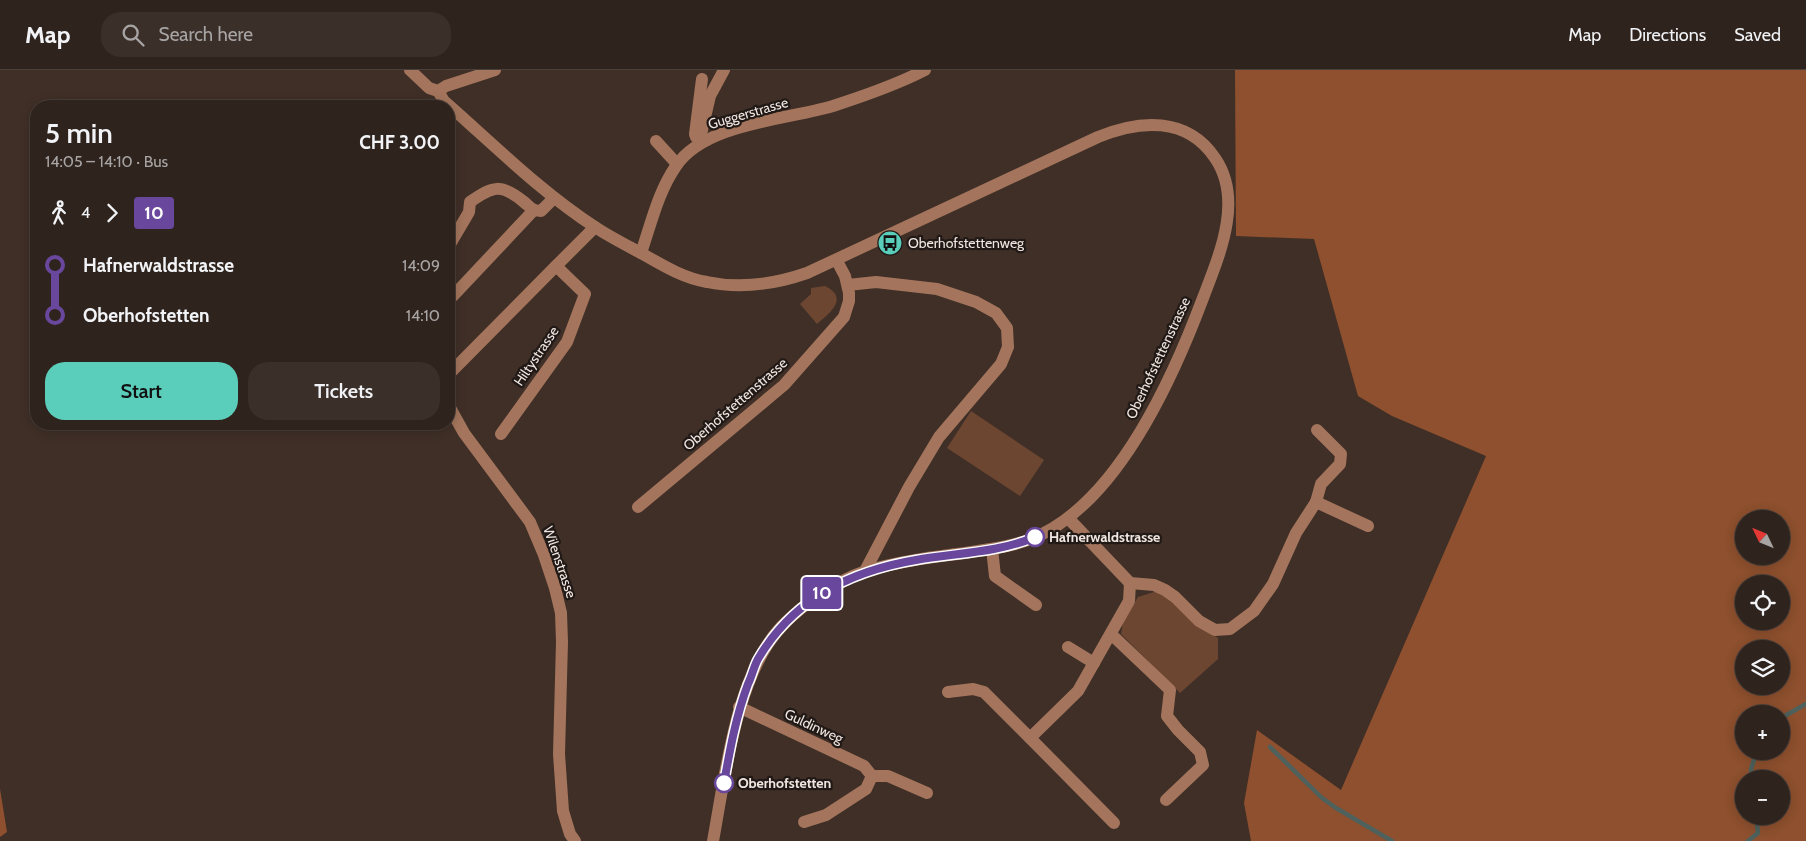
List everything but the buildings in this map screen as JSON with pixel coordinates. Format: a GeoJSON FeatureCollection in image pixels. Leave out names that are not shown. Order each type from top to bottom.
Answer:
{"type":"FeatureCollection","features":[{"type":"Feature","properties":{"kind":"street","name":"Oberhofstettenstrasse"},"geometry":{"type":"LineString","coordinates":[[410,70],[429,88],[438,91],[443,100]]}},
{"type":"Feature","properties":{"kind":"street"},"geometry":{"type":"LineString","coordinates":[[438,91],[446,86],[495,70]]}},
{"type":"Feature","properties":{"kind":"street"},"geometry":{"type":"LineString","coordinates":[[700,143],[710,96],[724,70]]}},
{"type":"Feature","properties":{"kind":"street","name":"Guggerstrasse"},"geometry":{"type":"LineString","coordinates":[[641,253],[662,190],[677,164],[700,143],[717,135],[740,128],[832,106],[925,70]]}},
{"type":"Feature","properties":{"kind":"street"},"geometry":{"type":"LineString","coordinates":[[700,143],[694,134],[702,79]]}},
{"type":"Feature","properties":{"kind":"street","name":"Oberhofstettenstrasse"},"geometry":{"type":"LineString","coordinates":[[455,111],[554,198],[594,227],[688,278],[728,285],[788,280],[837,261],[1098,137],[1124,128],[1144,124],[1167,126],[1190,135],[1216,158],[1225,179],[1228,200],[1226,224],[1214,268],[1193,323],[1165,385],[1127,451],[1096,492],[1068,518],[1052,529],[1032,538],[992,549],[914,560],[865,571],[826,590],[802,607],[779,628],[758,660],[740,707],[713,841]]}},
{"type":"Feature","properties":{"kind":"street"},"geometry":{"type":"LineString","coordinates":[[656,141],[677,164]]}},
{"type":"Feature","properties":{"kind":"street"},"geometry":{"type":"LineString","coordinates":[[455,236],[469,212],[470,202],[491,189],[510,191],[533,211],[541,211],[554,198]]}},
{"type":"Feature","properties":{"kind":"street"},"geometry":{"type":"LineString","coordinates":[[455,294],[533,211]]}},
{"type":"Feature","properties":{"kind":"street"},"geometry":{"type":"LineString","coordinates":[[455,368],[594,227]]}},
{"type":"Feature","properties":{"kind":"street","name":"Oberhofstettenstrasse"},"geometry":{"type":"LineString","coordinates":[[638,507],[784,385],[844,317],[849,301],[848,284],[837,261]]}},
{"type":"Feature","properties":{"kind":"street","name":"Hiltystrasse"},"geometry":{"type":"LineString","coordinates":[[500,434],[567,342],[585,294],[556,266]]}},
{"type":"Feature","properties":{"kind":"street"},"geometry":{"type":"LineString","coordinates":[[848,284],[876,282],[937,289],[976,302],[996,314],[1007,328],[1008,347],[1001,364],[939,437],[909,487],[865,571]]}},
{"type":"Feature","properties":{"kind":"street","name":"Wilenstrasse"},"geometry":{"type":"LineString","coordinates":[[455,416],[469,440],[530,522],[555,588],[561,613],[562,642],[559,754],[562,803],[570,834],[575,841]]}},
{"type":"Feature","properties":{"kind":"street"},"geometry":{"type":"LineString","coordinates":[[1068,518],[1130,583],[1154,586],[1165,590],[1175,597],[1199,621],[1215,630],[1230,629],[1254,611],[1273,584],[1296,533],[1316,502],[1321,484],[1340,464],[1341,454],[1317,430]]}},
{"type":"Feature","properties":{"kind":"street"},"geometry":{"type":"LineString","coordinates":[[1316,502],[1368,526]]}},
{"type":"Feature","properties":{"kind":"street"},"geometry":{"type":"LineString","coordinates":[[992,549],[995,576],[1036,606]]}},
{"type":"Feature","properties":{"kind":"street"},"geometry":{"type":"LineString","coordinates":[[1030,738],[1078,691],[1129,601],[1130,583]]}},
{"type":"Feature","properties":{"kind":"street"},"geometry":{"type":"LineString","coordinates":[[1111,634],[1170,690],[1167,716],[1200,752],[1204,765],[1166,800]]}},
{"type":"Feature","properties":{"kind":"street"},"geometry":{"type":"LineString","coordinates":[[1068,647],[1094,663]]}},
{"type":"Feature","properties":{"kind":"street"},"geometry":{"type":"LineString","coordinates":[[948,692],[973,689],[984,692],[1114,823]]}},
{"type":"Feature","properties":{"kind":"street","name":"Guldinweg"},"geometry":{"type":"LineString","coordinates":[[740,707],[864,766],[872,776]]}},
{"type":"Feature","properties":{"kind":"street"},"geometry":{"type":"LineString","coordinates":[[804,822],[826,815],[866,789],[872,776],[888,776],[927,793]]}},
{"type":"Feature","properties":{"kind":"shaded area"},"geometry":{"type":"Polygon","coordinates":[[[1235,70],[1806,70],[1806,841],[1251,841],[1244,803],[1257,730],[1341,790],[1486,456],[1392,416],[1358,396],[1314,239],[1236,236],[1235,70]]]}},
{"type":"Feature","properties":{"kind":"shaded area"},"geometry":{"type":"Polygon","coordinates":[[[825,286],[836,296],[837,301],[827,316],[817,324],[800,304],[811,294],[811,288],[825,286]]]}},
{"type":"Feature","properties":{"kind":"shaded area"},"geometry":{"type":"Polygon","coordinates":[[[971,411],[1044,460],[1020,496],[947,448],[971,411]]]}},
{"type":"Feature","properties":{"kind":"shaded area"},"geometry":{"type":"Polygon","coordinates":[[[1157,591],[1168,598],[1195,625],[1218,638],[1218,659],[1180,693],[1121,634],[1123,622],[1138,597],[1157,591]]]}},
{"type":"Feature","properties":{"kind":"shaded area"},"geometry":{"type":"Polygon","coordinates":[[[0,789],[7,832],[0,837],[0,789]]]}},
{"type":"Feature","properties":{"kind":"waterway"},"geometry":{"type":"LineString","coordinates":[[1790,713],[1806,704]]}},
{"type":"Feature","properties":{"kind":"waterway"},"geometry":{"type":"LineString","coordinates":[[1270,747],[1322,798],[1392,841]]}},
{"type":"Feature","properties":{"kind":"waterway"},"geometry":{"type":"LineString","coordinates":[[1751,770],[1754,760]]}},
{"type":"Feature","properties":{"kind":"waterway"},"geometry":{"type":"LineString","coordinates":[[1748,841],[1758,833],[1757,825]]}},
{"type":"Feature","properties":{"kind":"bus line","name":"10"},"geometry":{"type":"LineString","coordinates":[[724,783],[740,707],[758,660],[779,628],[802,607],[826,590],[865,571],[914,560],[1009,546],[1035,537]]}},
{"type":"Feature","properties":{"kind":"place","name":"Oberhofstettenweg"},"geometry":{"type":"Point","coordinates":[890,243]}},
{"type":"Feature","properties":{"kind":"place","name":"Hafnerwaldstrasse"},"geometry":{"type":"Point","coordinates":[1035,537]}},
{"type":"Feature","properties":{"kind":"place","name":"Oberhofstetten"},"geometry":{"type":"Point","coordinates":[724,783]}}]}
